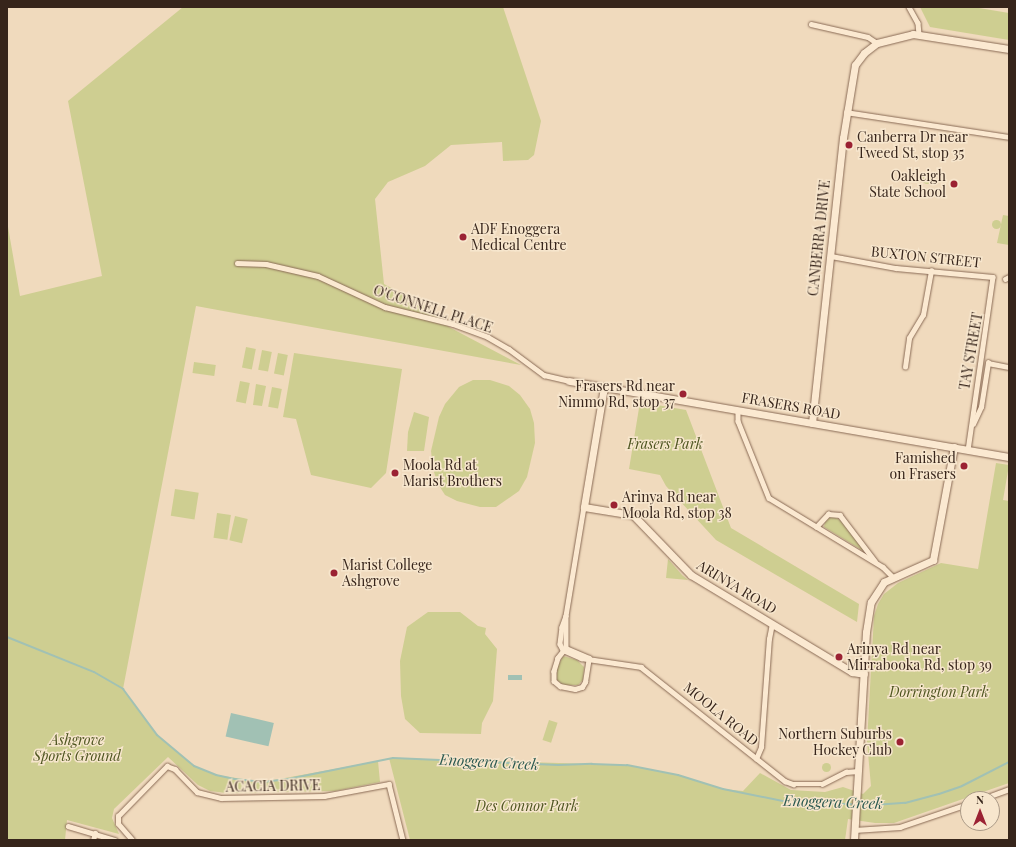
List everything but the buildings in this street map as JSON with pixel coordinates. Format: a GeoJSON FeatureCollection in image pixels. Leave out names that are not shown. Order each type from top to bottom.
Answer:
{"type":"FeatureCollection","features":[{"type":"Feature","properties":{"kind":"street"},"geometry":{"type":"LineString","coordinates":[[909,7],[918,23],[919,34]]}},
{"type":"Feature","properties":{"kind":"street"},"geometry":{"type":"LineString","coordinates":[[811,24],[868,36],[877,43],[905,35],[919,34],[1009,49]]}},
{"type":"Feature","properties":{"kind":"street","name":"CANBERRA DRIVE"},"geometry":{"type":"LineString","coordinates":[[812,423],[846,112],[853,70],[860,58],[877,43]]}},
{"type":"Feature","properties":{"kind":"street"},"geometry":{"type":"LineString","coordinates":[[846,112],[1009,138]]}},
{"type":"Feature","properties":{"kind":"street","name":"BUXTON STREET"},"geometry":{"type":"LineString","coordinates":[[831,256],[896,268],[988,275],[993,278]]}},
{"type":"Feature","properties":{"kind":"street","name":"O'CONNELL PLACE"},"geometry":{"type":"LineString","coordinates":[[237,263],[288,267],[318,276],[385,307],[453,324],[488,337],[509,349],[544,375],[569,381]]}},
{"type":"Feature","properties":{"kind":"street"},"geometry":{"type":"LineString","coordinates":[[904,367],[910,338],[924,314],[931,271]]}},
{"type":"Feature","properties":{"kind":"street","name":"TAY STREET"},"geometry":{"type":"LineString","coordinates":[[968,450],[972,427],[973,407],[993,278]]}},
{"type":"Feature","properties":{"kind":"street","name":"TAY STREET"},"geometry":{"type":"LineString","coordinates":[[972,427],[980,407],[988,363],[1009,366]]}},
{"type":"Feature","properties":{"kind":"street","name":"FRASERS ROAD"},"geometry":{"type":"LineString","coordinates":[[569,381],[1009,457]]}},
{"type":"Feature","properties":{"kind":"street"},"geometry":{"type":"LineString","coordinates":[[589,658],[584,684],[578,689],[568,688],[556,684],[554,678],[555,666],[564,649],[560,640],[566,616],[604,387]]}},
{"type":"Feature","properties":{"kind":"street"},"geometry":{"type":"LineString","coordinates":[[738,410],[738,422],[767,496],[877,563],[893,577]]}},
{"type":"Feature","properties":{"kind":"street"},"geometry":{"type":"LineString","coordinates":[[854,840],[866,632],[872,602],[881,586],[893,577],[933,560],[954,447]]}},
{"type":"Feature","properties":{"kind":"street","name":"ARINYA ROAD"},"geometry":{"type":"LineString","coordinates":[[584,507],[633,515],[689,574],[852,672],[864,674]]}},
{"type":"Feature","properties":{"kind":"street"},"geometry":{"type":"LineString","coordinates":[[816,527],[828,514],[840,515],[877,563]]}},
{"type":"Feature","properties":{"kind":"street"},"geometry":{"type":"LineString","coordinates":[[756,759],[761,747],[769,639],[772,624]]}},
{"type":"Feature","properties":{"kind":"street","name":"MOOLA ROAD"},"geometry":{"type":"LineString","coordinates":[[564,649],[570,656],[643,668],[780,778],[793,784],[826,784],[844,773],[858,771]]}},
{"type":"Feature","properties":{"kind":"street","name":"ACACIA DRIVE"},"geometry":{"type":"LineString","coordinates":[[132,840],[118,824],[118,816],[167,766],[175,769],[197,792],[221,798],[324,796],[348,794],[389,784],[403,840]]}},
{"type":"Feature","properties":{"kind":"street"},"geometry":{"type":"LineString","coordinates":[[854,830],[900,827],[960,807]]}},
{"type":"Feature","properties":{"kind":"street"},"geometry":{"type":"LineString","coordinates":[[68,826],[115,840]]}},
{"type":"Feature","properties":{"kind":"street"},"geometry":{"type":"LineString","coordinates":[[93,840],[95,833]]}},
{"type":"Feature","properties":{"kind":"green space","name":"Ashgrove Sports Ground"},"geometry":{"type":"Polygon","coordinates":[[[183,7],[503,7],[541,121],[534,155],[528,160],[503,161],[502,142],[451,145],[425,166],[388,182],[375,199],[384,284],[427,307],[449,327],[521,365],[196,306],[123,689],[157,735],[194,766],[216,775],[263,782],[378,761],[380,782],[335,791],[226,793],[210,791],[198,785],[168,757],[114,809],[112,818],[119,834],[67,820],[65,840],[7,840],[7,221],[20,296],[102,276],[68,101],[183,7]]]}},
{"type":"Feature","properties":{"kind":"green space"},"geometry":{"type":"Polygon","coordinates":[[[920,7],[973,7],[1009,13],[1009,40],[930,27],[920,7]]]}},
{"type":"Feature","properties":{"kind":"green space"},"geometry":{"type":"Polygon","coordinates":[[[925,174],[929,174],[932,179],[929,184],[925,184],[922,181],[922,177],[925,174]]]}},
{"type":"Feature","properties":{"kind":"green space"},"geometry":{"type":"Polygon","coordinates":[[[1003,215],[1009,216],[1009,245],[997,243],[1003,215]]]}},
{"type":"Feature","properties":{"kind":"green space"},"geometry":{"type":"Polygon","coordinates":[[[996,219],[1001,224],[996,229],[991,224],[996,219]]]}},
{"type":"Feature","properties":{"kind":"green space"},"geometry":{"type":"Polygon","coordinates":[[[246,347],[256,349],[252,370],[242,368],[246,347]]]}},
{"type":"Feature","properties":{"kind":"green space"},"geometry":{"type":"Polygon","coordinates":[[[262,350],[272,352],[268,372],[258,370],[262,350]]]}},
{"type":"Feature","properties":{"kind":"green space"},"geometry":{"type":"Polygon","coordinates":[[[278,353],[288,355],[284,376],[274,374],[278,353]]]}},
{"type":"Feature","properties":{"kind":"green space"},"geometry":{"type":"Polygon","coordinates":[[[294,353],[402,369],[386,473],[371,488],[311,475],[296,419],[283,417],[294,353]]]}},
{"type":"Feature","properties":{"kind":"green space"},"geometry":{"type":"Polygon","coordinates":[[[194,362],[216,365],[214,376],[192,373],[194,362]]]}},
{"type":"Feature","properties":{"kind":"green space"},"geometry":{"type":"Polygon","coordinates":[[[473,380],[490,380],[509,386],[520,395],[530,409],[534,423],[535,443],[527,477],[519,491],[496,507],[480,507],[457,501],[445,495],[438,484],[433,469],[431,451],[439,417],[445,404],[459,387],[473,380]]]}},
{"type":"Feature","properties":{"kind":"green space"},"geometry":{"type":"Polygon","coordinates":[[[240,381],[250,383],[246,404],[236,402],[240,381]]]}},
{"type":"Feature","properties":{"kind":"green space"},"geometry":{"type":"Polygon","coordinates":[[[256,384],[266,386],[262,406],[253,405],[256,384]]]}},
{"type":"Feature","properties":{"kind":"green space"},"geometry":{"type":"Polygon","coordinates":[[[272,387],[282,389],[278,409],[268,407],[272,387]]]}},
{"type":"Feature","properties":{"kind":"green space","name":"Frasers Park"},"geometry":{"type":"Polygon","coordinates":[[[640,402],[686,410],[731,528],[859,604],[857,622],[716,540],[666,486],[660,475],[629,469],[640,402]]]}},
{"type":"Feature","properties":{"kind":"green space"},"geometry":{"type":"Polygon","coordinates":[[[414,412],[429,417],[424,451],[407,451],[408,432],[414,412]]]}},
{"type":"Feature","properties":{"kind":"green space"},"geometry":{"type":"Polygon","coordinates":[[[996,463],[1009,465],[1003,500],[1009,501],[1009,783],[986,791],[960,791],[960,800],[894,823],[875,823],[848,819],[845,840],[410,840],[389,758],[627,765],[678,775],[723,789],[743,791],[760,773],[791,790],[825,792],[843,787],[863,794],[871,786],[867,742],[874,616],[878,604],[884,594],[898,583],[941,563],[978,569],[996,463]]]}},
{"type":"Feature","properties":{"kind":"green space"},"geometry":{"type":"Polygon","coordinates":[[[175,489],[199,493],[194,519],[171,516],[175,489]]]}},
{"type":"Feature","properties":{"kind":"green space"},"geometry":{"type":"Polygon","coordinates":[[[217,513],[231,515],[227,540],[214,538],[217,513]]]}},
{"type":"Feature","properties":{"kind":"green space"},"geometry":{"type":"Polygon","coordinates":[[[235,516],[248,519],[242,543],[229,540],[235,516]]]}},
{"type":"Feature","properties":{"kind":"green space"},"geometry":{"type":"Polygon","coordinates":[[[832,516],[840,520],[865,552],[824,527],[825,522],[832,516]]]}},
{"type":"Feature","properties":{"kind":"green space"},"geometry":{"type":"Polygon","coordinates":[[[668,559],[682,575],[688,580],[666,578],[668,559]]]}},
{"type":"Feature","properties":{"kind":"green space"},"geometry":{"type":"Polygon","coordinates":[[[428,612],[460,612],[478,626],[486,628],[485,634],[497,649],[493,701],[482,723],[481,734],[420,733],[405,719],[401,696],[400,661],[407,627],[428,612]]]}},
{"type":"Feature","properties":{"kind":"green space"},"geometry":{"type":"Polygon","coordinates":[[[563,656],[577,660],[584,667],[583,680],[578,685],[563,685],[557,680],[557,668],[563,656]]]}},
{"type":"Feature","properties":{"kind":"green space"},"geometry":{"type":"Polygon","coordinates":[[[549,720],[558,723],[551,743],[543,740],[549,720]]]}},
{"type":"Feature","properties":{"kind":"green space"},"geometry":{"type":"Polygon","coordinates":[[[826,762],[831,767],[826,772],[821,767],[826,762]]]}},
{"type":"Feature","properties":{"kind":"shaded area"},"geometry":{"type":"Polygon","coordinates":[[[508,675],[522,675],[522,680],[508,680],[508,675]]]}},
{"type":"Feature","properties":{"kind":"shaded area"},"geometry":{"type":"Polygon","coordinates":[[[231,713],[274,723],[268,746],[226,736],[231,713]]]}},
{"type":"Feature","properties":{"kind":"waterway","name":"Enoggera Creek"},"geometry":{"type":"LineString","coordinates":[[7,637],[94,672],[123,689],[157,735],[194,766],[216,775],[235,779],[263,782],[288,779],[393,758],[558,765],[627,765],[678,775],[723,789],[788,802],[874,805],[905,803],[939,794],[962,786],[1009,762]]}},
{"type":"Feature","properties":{"kind":"place","name":"Canberra Dr near Tweed St, stop 35"},"geometry":{"type":"Point","coordinates":[849,145]}},
{"type":"Feature","properties":{"kind":"place","name":"Oakleigh State School"},"geometry":{"type":"Point","coordinates":[954,184]}},
{"type":"Feature","properties":{"kind":"place","name":"ADF Enoggera Medical Centre"},"geometry":{"type":"Point","coordinates":[463,237]}},
{"type":"Feature","properties":{"kind":"place","name":"Frasers Rd near Nimmo Rd, stop 37"},"geometry":{"type":"Point","coordinates":[683,394]}},
{"type":"Feature","properties":{"kind":"place","name":"Famished on Frasers"},"geometry":{"type":"Point","coordinates":[964,466]}},
{"type":"Feature","properties":{"kind":"place","name":"Moola Rd at Marist Brothers"},"geometry":{"type":"Point","coordinates":[395,473]}},
{"type":"Feature","properties":{"kind":"place","name":"Arinya Rd near Moola Rd, stop 38"},"geometry":{"type":"Point","coordinates":[614,505]}},
{"type":"Feature","properties":{"kind":"place","name":"Marist College Ashgrove"},"geometry":{"type":"Point","coordinates":[334,573]}},
{"type":"Feature","properties":{"kind":"place","name":"Arinya Rd near Mirrabooka Rd, stop 39"},"geometry":{"type":"Point","coordinates":[839,657]}},
{"type":"Feature","properties":{"kind":"place","name":"Northern Suburbs Hockey Club"},"geometry":{"type":"Point","coordinates":[900,742]}},
{"type":"Feature","properties":{"kind":"park label","name":"Dorrington Park"},"geometry":{"type":"Point","coordinates":[939,692]}},
{"type":"Feature","properties":{"kind":"park label","name":"Des Connor Park"},"geometry":{"type":"Point","coordinates":[527,806]}}]}
